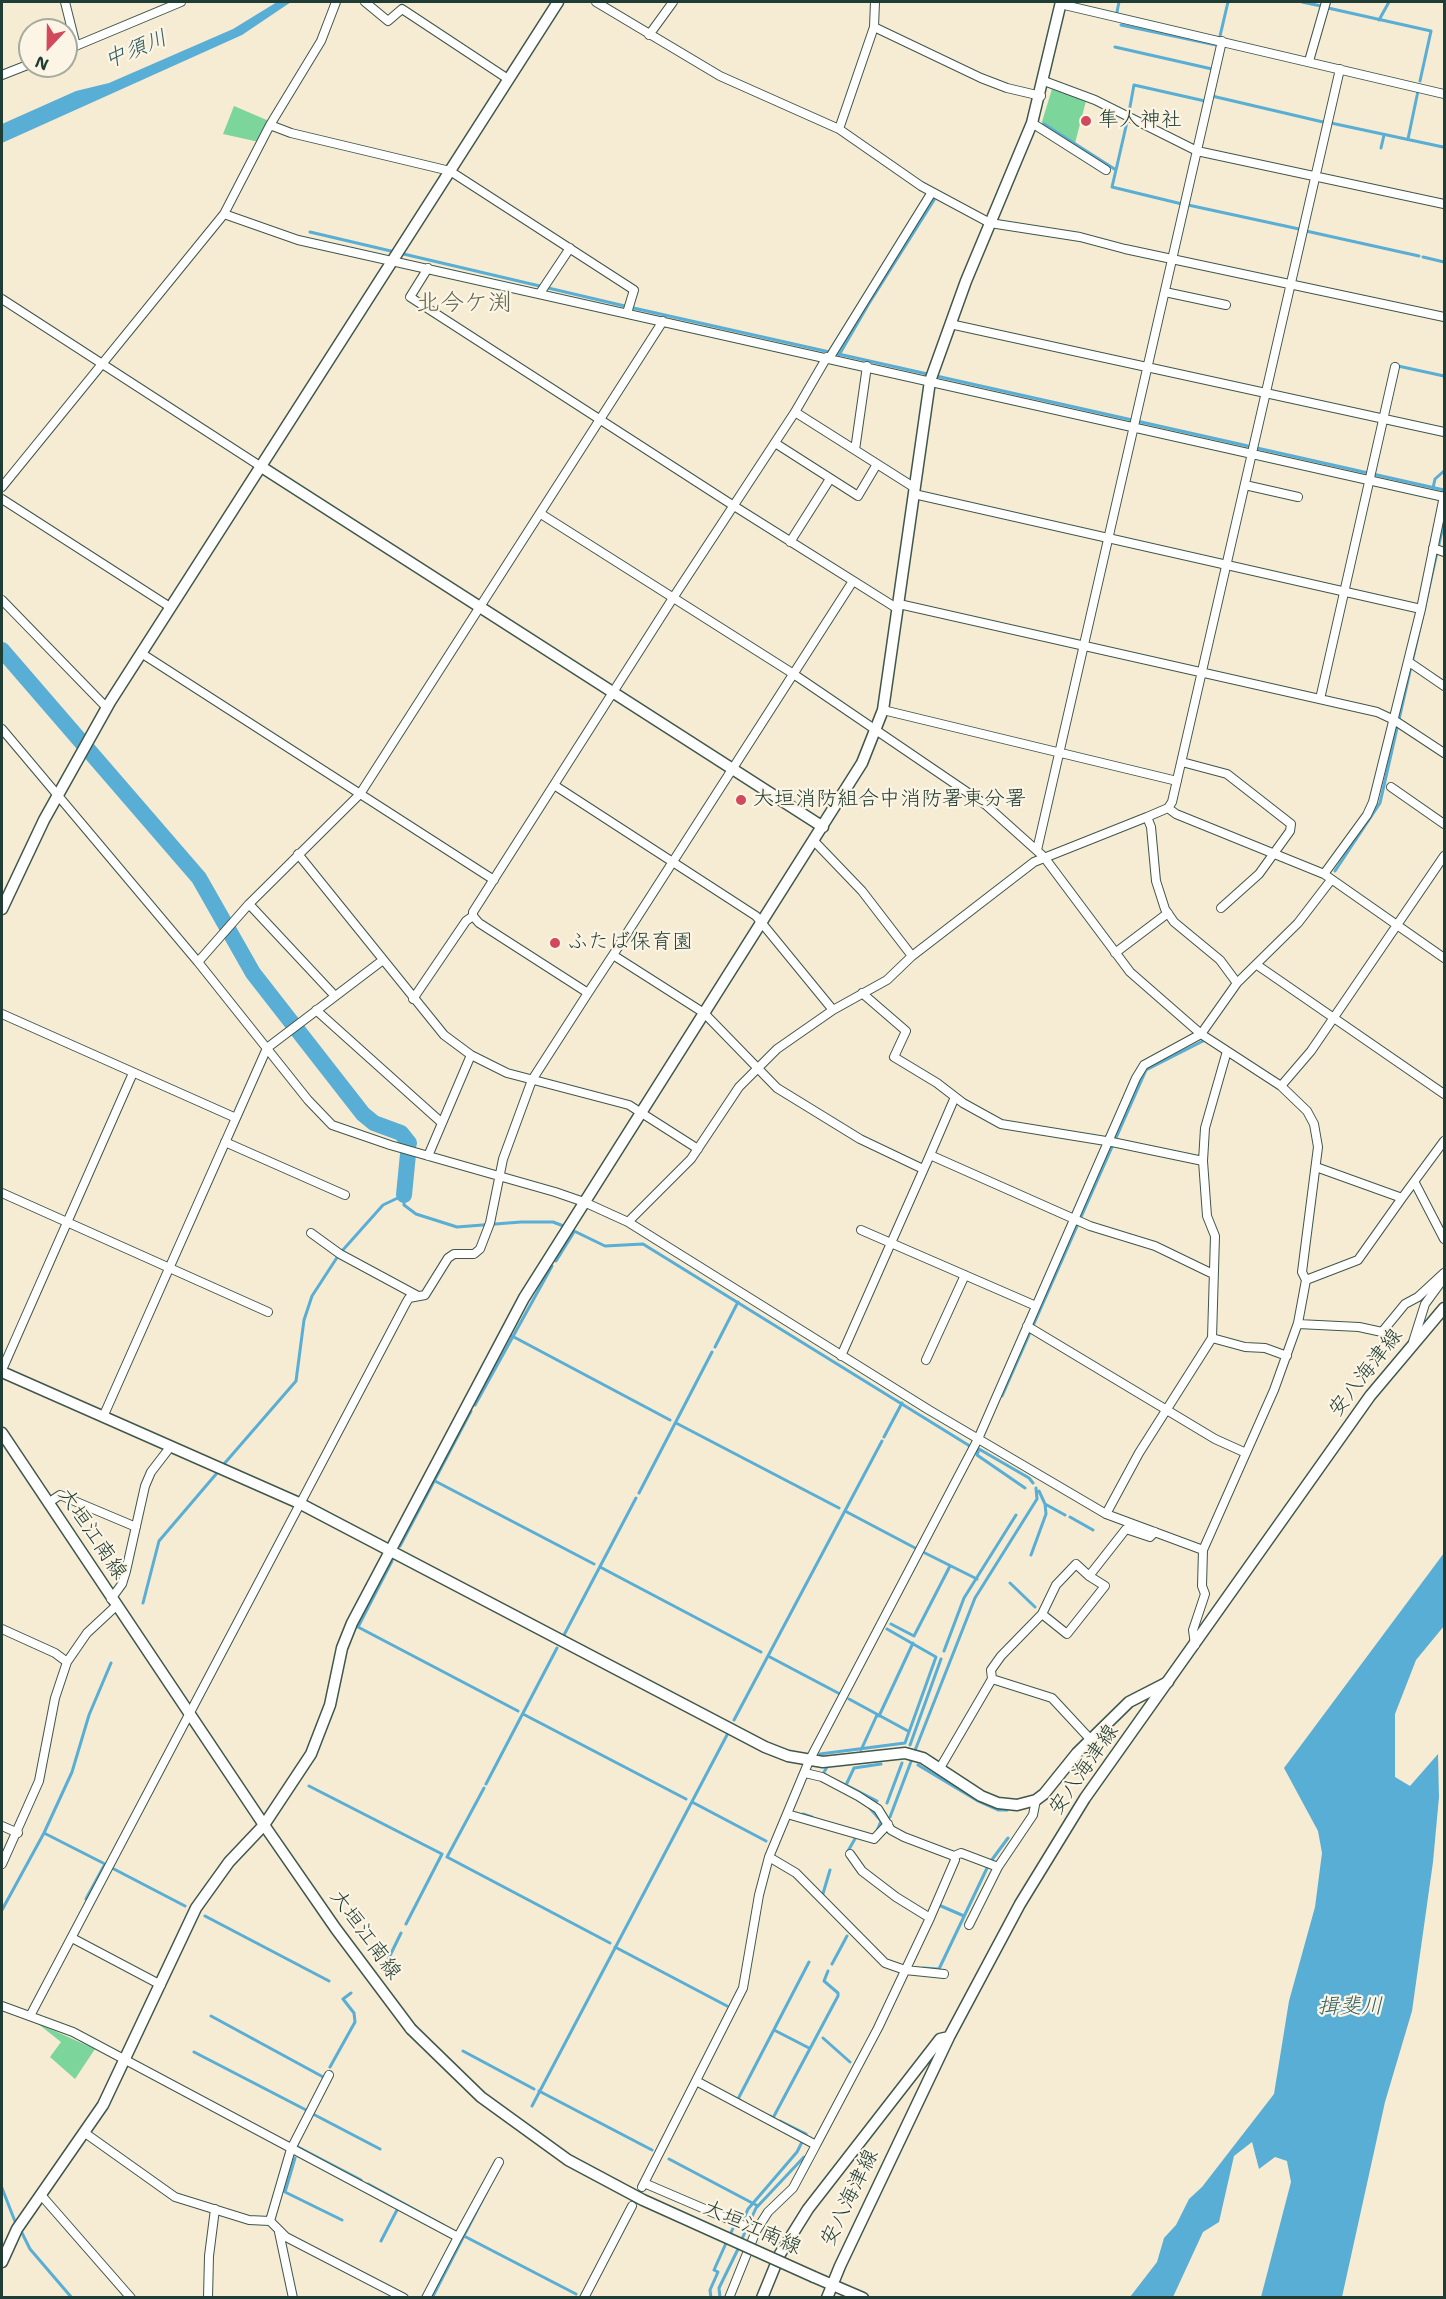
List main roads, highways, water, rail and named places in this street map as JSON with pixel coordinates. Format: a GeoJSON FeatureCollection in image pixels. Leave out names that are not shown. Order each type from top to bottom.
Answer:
{"type":"FeatureCollection","features":[{"type":"Feature","properties":{"kind":"water"},"geometry":{"type":"Polygon","coordinates":[[[277,2],[291,2],[242,35],[2,143],[2,124],[76,91],[109,83],[233,29],[277,2]]]}},
{"type":"Feature","properties":{"kind":"water","name":"揖斐川"},"geometry":{"type":"Polygon","coordinates":[[[1444,1553],[1444,1626],[1416,1660],[1395,1714],[1395,1777],[1410,1786],[1438,1754],[1439,1797],[1433,1862],[1412,2011],[1385,2102],[1342,2297],[1261,2297],[1291,2182],[1287,2161],[1275,2157],[1259,2169],[1252,2142],[1234,2156],[1219,2222],[1203,2232],[1173,2297],[1130,2297],[1157,2262],[1164,2238],[1176,2225],[1189,2199],[1202,2187],[1274,2094],[1289,2001],[1315,1907],[1322,1853],[1318,1831],[1284,1768],[1444,1553]]]}},
{"type":"Feature","properties":{"kind":"waterway"},"geometry":{"type":"LineString","coordinates":[[1117,12],[1119,2]]}},
{"type":"Feature","properties":{"kind":"waterway"},"geometry":{"type":"LineString","coordinates":[[1220,36],[1228,2]]}},
{"type":"Feature","properties":{"kind":"waterway"},"geometry":{"type":"LineString","coordinates":[[1302,2],[1321,6]]}},
{"type":"Feature","properties":{"kind":"waterway"},"geometry":{"type":"LineString","coordinates":[[1379,20],[1389,2]]}},
{"type":"Feature","properties":{"kind":"waterway"},"geometry":{"type":"LineString","coordinates":[[1328,8],[1431,31],[1420,81]]}},
{"type":"Feature","properties":{"kind":"waterway"},"geometry":{"type":"LineString","coordinates":[[1121,25],[1216,45]]}},
{"type":"Feature","properties":{"kind":"waterway"},"geometry":{"type":"LineString","coordinates":[[1115,47],[1212,69]]}},
{"type":"Feature","properties":{"kind":"waterway"},"geometry":{"type":"LineString","coordinates":[[1129,112],[1134,85],[1205,101]]}},
{"type":"Feature","properties":{"kind":"waterway"},"geometry":{"type":"LineString","coordinates":[[1408,139],[1418,91]]}},
{"type":"Feature","properties":{"kind":"waterway"},"geometry":{"type":"LineString","coordinates":[[1212,96],[1323,122]]}},
{"type":"Feature","properties":{"kind":"waterway"},"geometry":{"type":"LineString","coordinates":[[1044,124],[1116,170],[1127,122]]}},
{"type":"Feature","properties":{"kind":"waterway"},"geometry":{"type":"LineString","coordinates":[[1331,123],[1443,147]]}},
{"type":"Feature","properties":{"kind":"waterway"},"geometry":{"type":"LineString","coordinates":[[1381,148],[1384,135]]}},
{"type":"Feature","properties":{"kind":"waterway"},"geometry":{"type":"LineString","coordinates":[[1116,170],[1112,187],[1182,204]]}},
{"type":"Feature","properties":{"kind":"waterway"},"geometry":{"type":"LineString","coordinates":[[839,355],[934,200]]}},
{"type":"Feature","properties":{"kind":"waterway"},"geometry":{"type":"LineString","coordinates":[[1188,205],[1299,229]]}},
{"type":"Feature","properties":{"kind":"waterway"},"geometry":{"type":"LineString","coordinates":[[1306,231],[1419,256]]}},
{"type":"Feature","properties":{"kind":"waterway"},"geometry":{"type":"LineString","coordinates":[[310,232],[629,307],[1444,490]]}},
{"type":"Feature","properties":{"kind":"waterway"},"geometry":{"type":"LineString","coordinates":[[1423,257],[1444,262]]}},
{"type":"Feature","properties":{"kind":"waterway"},"geometry":{"type":"LineString","coordinates":[[1398,366],[1444,376]]}},
{"type":"Feature","properties":{"kind":"waterway"},"geometry":{"type":"LineString","coordinates":[[1433,488],[1435,479],[1444,471]]}},
{"type":"Feature","properties":{"kind":"waterway"},"geometry":{"type":"LineString","coordinates":[[1335,871],[1380,803],[1444,522]]}},
{"type":"Feature","properties":{"kind":"waterway"},"geometry":{"type":"LineString","coordinates":[[2,650],[199,878],[253,973],[363,1114],[374,1123],[401,1133],[409,1143]]}},
{"type":"Feature","properties":{"kind":"waterway"},"geometry":{"type":"LineString","coordinates":[[1002,1396],[1146,1070],[1203,1041]]}},
{"type":"Feature","properties":{"kind":"waterway"},"geometry":{"type":"LineString","coordinates":[[404,1195],[408,1154]]}},
{"type":"Feature","properties":{"kind":"waterway"},"geometry":{"type":"LineString","coordinates":[[342,1251],[383,1205],[404,1195],[404,1205],[416,1214],[457,1227],[521,1222],[553,1222],[566,1227]]}},
{"type":"Feature","properties":{"kind":"waterway"},"geometry":{"type":"LineString","coordinates":[[572,1230],[605,1246],[643,1244],[973,1448],[979,1449],[1029,1478],[1033,1483]]}},
{"type":"Feature","properties":{"kind":"waterway"},"geometry":{"type":"LineString","coordinates":[[556,1261],[574,1232]]}},
{"type":"Feature","properties":{"kind":"waterway"},"geometry":{"type":"LineString","coordinates":[[224,1464],[296,1381],[304,1320],[312,1296],[338,1256]]}},
{"type":"Feature","properties":{"kind":"waterway"},"geometry":{"type":"LineString","coordinates":[[475,1405],[552,1266]]}},
{"type":"Feature","properties":{"kind":"waterway"},"geometry":{"type":"LineString","coordinates":[[715,1347],[738,1302]]}},
{"type":"Feature","properties":{"kind":"waterway"},"geometry":{"type":"LineString","coordinates":[[512,1336],[670,1420]]}},
{"type":"Feature","properties":{"kind":"waterway"},"geometry":{"type":"LineString","coordinates":[[639,1493],[712,1352]]}},
{"type":"Feature","properties":{"kind":"waterway"},"geometry":{"type":"LineString","coordinates":[[884,1437],[902,1403]]}},
{"type":"Feature","properties":{"kind":"waterway"},"geometry":{"type":"LineString","coordinates":[[400,1546],[471,1411]]}},
{"type":"Feature","properties":{"kind":"waterway"},"geometry":{"type":"LineString","coordinates":[[676,1423],[839,1508]]}},
{"type":"Feature","properties":{"kind":"waterway"},"geometry":{"type":"LineString","coordinates":[[734,1720],[882,1441]]}},
{"type":"Feature","properties":{"kind":"waterway"},"geometry":{"type":"LineString","coordinates":[[979,1449],[977,1455],[1025,1488]]}},
{"type":"Feature","properties":{"kind":"waterway"},"geometry":{"type":"LineString","coordinates":[[143,1603],[159,1541],[217,1473]]}},
{"type":"Feature","properties":{"kind":"waterway"},"geometry":{"type":"LineString","coordinates":[[435,1481],[594,1564]]}},
{"type":"Feature","properties":{"kind":"waterway"},"geometry":{"type":"LineString","coordinates":[[914,1753],[975,1598],[1037,1499],[1036,1488]]}},
{"type":"Feature","properties":{"kind":"waterway"},"geometry":{"type":"LineString","coordinates":[[1039,1491],[1045,1504],[1065,1515]]}},
{"type":"Feature","properties":{"kind":"waterway"},"geometry":{"type":"LineString","coordinates":[[564,1635],[636,1498]]}},
{"type":"Feature","properties":{"kind":"waterway"},"geometry":{"type":"LineString","coordinates":[[1031,1555],[1046,1514],[1045,1504]]}},
{"type":"Feature","properties":{"kind":"waterway"},"geometry":{"type":"LineString","coordinates":[[845,1511],[917,1549]]}},
{"type":"Feature","properties":{"kind":"waterway"},"geometry":{"type":"LineString","coordinates":[[944,1651],[964,1598],[1016,1515]]}},
{"type":"Feature","properties":{"kind":"waterway"},"geometry":{"type":"LineString","coordinates":[[1070,1517],[1093,1530]]}},
{"type":"Feature","properties":{"kind":"waterway"},"geometry":{"type":"LineString","coordinates":[[925,1553],[977,1579]]}},
{"type":"Feature","properties":{"kind":"waterway"},"geometry":{"type":"LineString","coordinates":[[392,1561],[358,1627],[518,1711]]}},
{"type":"Feature","properties":{"kind":"waterway"},"geometry":{"type":"LineString","coordinates":[[891,1624],[914,1636],[950,1566]]}},
{"type":"Feature","properties":{"kind":"waterway"},"geometry":{"type":"LineString","coordinates":[[600,1567],[761,1652]]}},
{"type":"Feature","properties":{"kind":"waterway"},"geometry":{"type":"LineString","coordinates":[[1010,1583],[1035,1607]]}},
{"type":"Feature","properties":{"kind":"waterway"},"geometry":{"type":"LineString","coordinates":[[820,1754],[905,1743],[936,1657],[887,1629]]}},
{"type":"Feature","properties":{"kind":"waterway"},"geometry":{"type":"LineString","coordinates":[[879,1716],[913,1643]]}},
{"type":"Feature","properties":{"kind":"waterway"},"geometry":{"type":"LineString","coordinates":[[486,1784],[557,1648]]}},
{"type":"Feature","properties":{"kind":"waterway"},"geometry":{"type":"LineString","coordinates":[[768,1656],[840,1694]]}},
{"type":"Feature","properties":{"kind":"waterway"},"geometry":{"type":"LineString","coordinates":[[910,1745],[941,1659]]}},
{"type":"Feature","properties":{"kind":"waterway"},"geometry":{"type":"LineString","coordinates":[[2,1910],[44,1833],[72,1772],[89,1715],[111,1663]]}},
{"type":"Feature","properties":{"kind":"waterway"},"geometry":{"type":"LineString","coordinates":[[849,1699],[908,1731]]}},
{"type":"Feature","properties":{"kind":"waterway"},"geometry":{"type":"LineString","coordinates":[[523,1714],[686,1799]]}},
{"type":"Feature","properties":{"kind":"waterway"},"geometry":{"type":"LineString","coordinates":[[861,1750],[877,1715]]}},
{"type":"Feature","properties":{"kind":"waterway"},"geometry":{"type":"LineString","coordinates":[[532,2106],[727,1735]]}},
{"type":"Feature","properties":{"kind":"waterway"},"geometry":{"type":"LineString","coordinates":[[890,1817],[912,1759]]}},
{"type":"Feature","properties":{"kind":"waterway"},"geometry":{"type":"LineString","coordinates":[[887,1803],[902,1763]]}},
{"type":"Feature","properties":{"kind":"waterway"},"geometry":{"type":"LineString","coordinates":[[837,1781],[846,1785],[854,1768],[881,1764]]}},
{"type":"Feature","properties":{"kind":"waterway"},"geometry":{"type":"LineString","coordinates":[[918,1765],[978,1801],[998,1810],[1007,1810]]}},
{"type":"Feature","properties":{"kind":"waterway"},"geometry":{"type":"LineString","coordinates":[[826,1775],[823,1774],[827,1767]]}},
{"type":"Feature","properties":{"kind":"waterway"},"geometry":{"type":"LineString","coordinates":[[846,1785],[877,1801]]}},
{"type":"Feature","properties":{"kind":"waterway"},"geometry":{"type":"LineString","coordinates":[[309,1786],[442,1854],[406,1924]]}},
{"type":"Feature","properties":{"kind":"waterway"},"geometry":{"type":"LineString","coordinates":[[484,1788],[447,1857],[610,1943]]}},
{"type":"Feature","properties":{"kind":"waterway"},"geometry":{"type":"LineString","coordinates":[[692,1802],[766,1841]]}},
{"type":"Feature","properties":{"kind":"waterway"},"geometry":{"type":"LineString","coordinates":[[868,1806],[881,1821],[876,1833]]}},
{"type":"Feature","properties":{"kind":"waterway"},"geometry":{"type":"LineString","coordinates":[[803,1814],[812,1817]]}},
{"type":"Feature","properties":{"kind":"waterway"},"geometry":{"type":"LineString","coordinates":[[44,1833],[105,1864],[86,1899]]}},
{"type":"Feature","properties":{"kind":"waterway"},"geometry":{"type":"LineString","coordinates":[[848,1851],[856,1837]]}},
{"type":"Feature","properties":{"kind":"waterway"},"geometry":{"type":"LineString","coordinates":[[991,1861],[1008,1838]]}},
{"type":"Feature","properties":{"kind":"waterway"},"geometry":{"type":"LineString","coordinates":[[923,1968],[939,1969],[988,1866]]}},
{"type":"Feature","properties":{"kind":"waterway"},"geometry":{"type":"LineString","coordinates":[[112,1868],[185,1906]]}},
{"type":"Feature","properties":{"kind":"waterway"},"geometry":{"type":"LineString","coordinates":[[822,1897],[830,1870]]}},
{"type":"Feature","properties":{"kind":"waterway"},"geometry":{"type":"LineString","coordinates":[[941,1906],[964,1916]]}},
{"type":"Feature","properties":{"kind":"waterway"},"geometry":{"type":"LineString","coordinates":[[205,1916],[329,1981]]}},
{"type":"Feature","properties":{"kind":"waterway"},"geometry":{"type":"LineString","coordinates":[[383,1970],[401,1933]]}},
{"type":"Feature","properties":{"kind":"waterway"},"geometry":{"type":"LineString","coordinates":[[832,1964],[847,1936]]}},
{"type":"Feature","properties":{"kind":"waterway"},"geometry":{"type":"LineString","coordinates":[[615,1947],[727,2006]]}},
{"type":"Feature","properties":{"kind":"waterway"},"geometry":{"type":"LineString","coordinates":[[740,2100],[738,2099],[809,1962]]}},
{"type":"Feature","properties":{"kind":"waterway"},"geometry":{"type":"LineString","coordinates":[[770,2116],[773,2118],[838,1996],[838,1993],[824,1981],[828,1971]]}},
{"type":"Feature","properties":{"kind":"waterway"},"geometry":{"type":"LineString","coordinates":[[330,2067],[355,2022],[354,2013],[343,1999],[351,1993]]}},
{"type":"Feature","properties":{"kind":"waterway"},"geometry":{"type":"LineString","coordinates":[[211,2016],[325,2078]]}},
{"type":"Feature","properties":{"kind":"waterway"},"geometry":{"type":"LineString","coordinates":[[776,2031],[809,2048]]}},
{"type":"Feature","properties":{"kind":"waterway"},"geometry":{"type":"LineString","coordinates":[[823,2038],[850,2062]]}},
{"type":"Feature","properties":{"kind":"waterway"},"geometry":{"type":"LineString","coordinates":[[463,2051],[534,2089]]}},
{"type":"Feature","properties":{"kind":"waterway"},"geometry":{"type":"LineString","coordinates":[[194,2052],[308,2111]]}},
{"type":"Feature","properties":{"kind":"waterway"},"geometry":{"type":"LineString","coordinates":[[539,2091],[652,2150]]}},
{"type":"Feature","properties":{"kind":"waterway"},"geometry":{"type":"LineString","coordinates":[[313,2114],[380,2149]]}},
{"type":"Feature","properties":{"kind":"waterway"},"geometry":{"type":"LineString","coordinates":[[780,2121],[806,2134]]}},
{"type":"Feature","properties":{"kind":"waterway"},"geometry":{"type":"LineString","coordinates":[[738,2218],[745,2216],[748,2209],[797,2152],[802,2142]]}},
{"type":"Feature","properties":{"kind":"waterway"},"geometry":{"type":"LineString","coordinates":[[298,2143],[296,2146],[361,2180]]}},
{"type":"Feature","properties":{"kind":"waterway"},"geometry":{"type":"LineString","coordinates":[[741,2241],[756,2208],[804,2157]]}},
{"type":"Feature","properties":{"kind":"waterway"},"geometry":{"type":"LineString","coordinates":[[295,2158],[285,2192],[342,2220]]}},
{"type":"Feature","properties":{"kind":"waterway"},"geometry":{"type":"LineString","coordinates":[[669,2159],[758,2206]]}},
{"type":"Feature","properties":{"kind":"waterway"},"geometry":{"type":"LineString","coordinates":[[368,2184],[443,2225]]}},
{"type":"Feature","properties":{"kind":"waterway"},"geometry":{"type":"LineString","coordinates":[[432,2298],[489,2187]]}},
{"type":"Feature","properties":{"kind":"waterway"},"geometry":{"type":"LineString","coordinates":[[2,2188],[16,2224]]}},
{"type":"Feature","properties":{"kind":"waterway"},"geometry":{"type":"LineString","coordinates":[[381,2241],[397,2210]]}},
{"type":"Feature","properties":{"kind":"waterway"},"geometry":{"type":"LineString","coordinates":[[730,2235],[734,2226]]}},
{"type":"Feature","properties":{"kind":"waterway"},"geometry":{"type":"LineString","coordinates":[[21,2231],[30,2249],[72,2298]]}},
{"type":"Feature","properties":{"kind":"waterway"},"geometry":{"type":"LineString","coordinates":[[464,2236],[576,2294]]}},
{"type":"Feature","properties":{"kind":"waterway"},"geometry":{"type":"LineString","coordinates":[[711,2298],[710,2290],[718,2272],[714,2270],[727,2241]]}},
{"type":"Feature","properties":{"kind":"waterway"},"geometry":{"type":"LineString","coordinates":[[720,2298],[719,2288],[739,2247]]}},
{"type":"Feature","properties":{"kind":"place","name":"隼人神社"},"geometry":{"type":"Point","coordinates":[1086,121]}},
{"type":"Feature","properties":{"kind":"place","name":"大垣消防組合中消防署東分署"},"geometry":{"type":"Point","coordinates":[741,800]}},
{"type":"Feature","properties":{"kind":"place","name":"ふたば保育園"},"geometry":{"type":"Point","coordinates":[555,943]}},
{"type":"Feature","properties":{"kind":"district","name":"北今ケ渕"},"geometry":{"type":"Point","coordinates":[464,304]}},
{"type":"Feature","properties":{"kind":"water label","name":"中須川"},"geometry":{"type":"Point","coordinates":[136,50]}}]}
